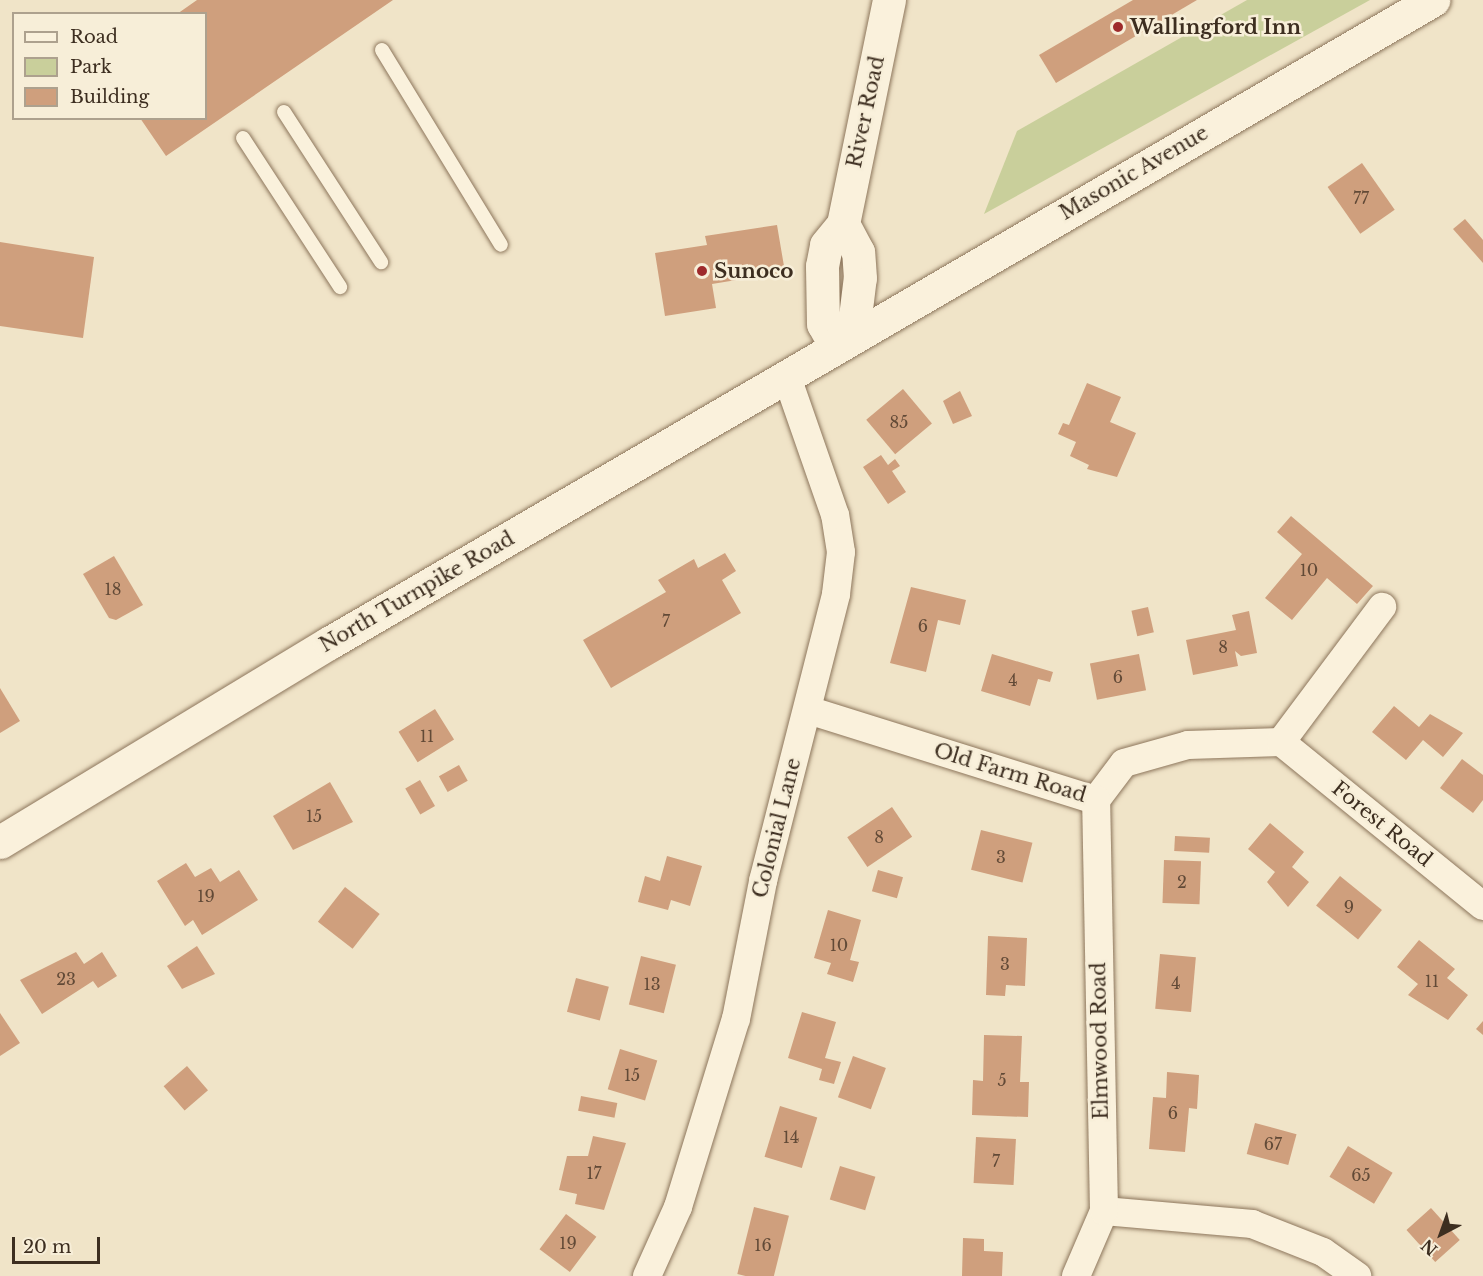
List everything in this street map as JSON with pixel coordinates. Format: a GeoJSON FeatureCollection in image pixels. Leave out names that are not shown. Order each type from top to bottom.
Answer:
{"type":"FeatureCollection","features":[{"type":"Feature","properties":{"kind":"main road","name":"River Road"},"geometry":{"type":"LineString","coordinates":[[836,347],[823,324],[820,300],[826,245],[843,224],[889,0]]}},
{"type":"Feature","properties":{"kind":"main road","name":"Masonic Avenue"},"geometry":{"type":"LineString","coordinates":[[836,347],[1432,0]]}},
{"type":"Feature","properties":{"kind":"main road","name":"North Turnpike Road"},"geometry":{"type":"LineString","coordinates":[[0,842],[836,347]]}},
{"type":"Feature","properties":{"kind":"street","name":"Colonial Lane"},"geometry":{"type":"LineString","coordinates":[[646,1276],[678,1207],[736,1019],[763,881],[836,594],[841,552],[835,515],[787,377]]}},
{"type":"Feature","properties":{"kind":"street"},"geometry":{"type":"LineString","coordinates":[[1281,742],[1382,607]]}},
{"type":"Feature","properties":{"kind":"street","name":"Old Farm Road"},"geometry":{"type":"LineString","coordinates":[[808,710],[1096,800],[1124,763],[1188,745],[1281,742]]}},
{"type":"Feature","properties":{"kind":"street","name":"Forest Road"},"geometry":{"type":"LineString","coordinates":[[1281,742],[1483,906]]}},
{"type":"Feature","properties":{"kind":"street","name":"Elmwood Road"},"geometry":{"type":"LineString","coordinates":[[1076,1276],[1104,1211],[1096,800]]}},
{"type":"Feature","properties":{"kind":"street"},"geometry":{"type":"LineString","coordinates":[[1104,1211],[1252,1224],[1323,1252],[1357,1276]]}},
{"type":"Feature","properties":{"kind":"lane"},"geometry":{"type":"LineString","coordinates":[[382,50],[501,245]]}},
{"type":"Feature","properties":{"kind":"lane"},"geometry":{"type":"LineString","coordinates":[[284,112],[381,262]]}},
{"type":"Feature","properties":{"kind":"lane"},"geometry":{"type":"LineString","coordinates":[[243,138],[340,287]]}},
{"type":"Feature","properties":{"kind":"green space"},"geometry":{"type":"Polygon","coordinates":[[[1247,0],[1370,0],[984,214],[1017,131],[1247,0]]]}},
{"type":"Feature","properties":{"kind":"building"},"geometry":{"type":"Polygon","coordinates":[[[197,0],[393,0],[166,156],[141,120],[207,120],[207,12],[180,12],[197,0]]]}},
{"type":"Feature","properties":{"kind":"building","name":"Wallingford Inn"},"geometry":{"type":"Polygon","coordinates":[[[1133,0],[1197,0],[1056,83],[1039,55],[1133,0]]]}},
{"type":"Feature","properties":{"kind":"building"},"geometry":{"type":"Polygon","coordinates":[[[1362,163],[1395,210],[1360,234],[1328,187],[1362,163]]]}},
{"type":"Feature","properties":{"kind":"building"},"geometry":{"type":"Polygon","coordinates":[[[1465,219],[1483,240],[1483,263],[1453,229],[1465,219]]]}},
{"type":"Feature","properties":{"kind":"building"},"geometry":{"type":"Polygon","coordinates":[[[777,225],[785,272],[712,284],[716,308],[665,316],[655,253],[707,245],[705,236],[777,225]]]}},
{"type":"Feature","properties":{"kind":"building"},"geometry":{"type":"Polygon","coordinates":[[[0,242],[94,257],[83,338],[0,326],[0,242]]]}},
{"type":"Feature","properties":{"kind":"building"},"geometry":{"type":"Polygon","coordinates":[[[1087,383],[1121,397],[1110,422],[1136,433],[1117,477],[1087,469],[1089,465],[1070,456],[1076,442],[1058,434],[1063,423],[1069,425],[1087,383]]]}},
{"type":"Feature","properties":{"kind":"building"},"geometry":{"type":"Polygon","coordinates":[[[903,389],[932,423],[895,454],[866,420],[903,389]]]}},
{"type":"Feature","properties":{"kind":"building"},"geometry":{"type":"Polygon","coordinates":[[[960,391],[972,416],[953,424],[943,401],[960,391]]]}},
{"type":"Feature","properties":{"kind":"building"},"geometry":{"type":"Polygon","coordinates":[[[881,455],[888,465],[895,459],[900,466],[892,471],[906,492],[888,504],[863,467],[881,455]]]}},
{"type":"Feature","properties":{"kind":"building"},"geometry":{"type":"Polygon","coordinates":[[[1291,516],[1373,586],[1357,604],[1327,578],[1292,620],[1265,598],[1302,554],[1277,532],[1291,516]]]}},
{"type":"Feature","properties":{"kind":"building"},"geometry":{"type":"Polygon","coordinates":[[[725,553],[736,571],[722,580],[741,613],[611,688],[583,640],[666,592],[658,580],[694,559],[698,568],[725,553]]]}},
{"type":"Feature","properties":{"kind":"building"},"geometry":{"type":"Polygon","coordinates":[[[114,556],[143,605],[116,620],[109,618],[83,574],[114,556]]]}},
{"type":"Feature","properties":{"kind":"building"},"geometry":{"type":"Polygon","coordinates":[[[911,587],[966,600],[960,625],[938,620],[926,672],[890,663],[911,587]]]}},
{"type":"Feature","properties":{"kind":"building"},"geometry":{"type":"Polygon","coordinates":[[[1148,607],[1154,632],[1137,636],[1131,611],[1148,607]]]}},
{"type":"Feature","properties":{"kind":"building"},"geometry":{"type":"Polygon","coordinates":[[[1249,611],[1257,653],[1241,656],[1235,651],[1238,666],[1193,675],[1186,640],[1236,630],[1232,615],[1249,611]]]}},
{"type":"Feature","properties":{"kind":"building"},"geometry":{"type":"Polygon","coordinates":[[[992,654],[1053,672],[1050,682],[1038,679],[1030,706],[981,691],[992,654]]]}},
{"type":"Feature","properties":{"kind":"building"},"geometry":{"type":"Polygon","coordinates":[[[1139,654],[1146,690],[1097,700],[1090,664],[1139,654]]]}},
{"type":"Feature","properties":{"kind":"building"},"geometry":{"type":"Polygon","coordinates":[[[0,688],[20,721],[0,733],[0,688]]]}},
{"type":"Feature","properties":{"kind":"building"},"geometry":{"type":"Polygon","coordinates":[[[1394,706],[1419,727],[1430,714],[1463,733],[1443,757],[1423,740],[1406,760],[1372,732],[1394,706]]]}},
{"type":"Feature","properties":{"kind":"building"},"geometry":{"type":"Polygon","coordinates":[[[435,709],[454,740],[418,762],[399,732],[435,709]]]}},
{"type":"Feature","properties":{"kind":"building"},"geometry":{"type":"Polygon","coordinates":[[[1462,759],[1483,775],[1483,800],[1473,813],[1440,788],[1462,759]]]}},
{"type":"Feature","properties":{"kind":"building"},"geometry":{"type":"Polygon","coordinates":[[[459,765],[468,781],[448,792],[439,776],[459,765]]]}},
{"type":"Feature","properties":{"kind":"building"},"geometry":{"type":"Polygon","coordinates":[[[420,780],[435,806],[420,814],[405,788],[420,780]]]}},
{"type":"Feature","properties":{"kind":"building"},"geometry":{"type":"Polygon","coordinates":[[[330,782],[353,822],[293,850],[273,816],[330,782]]]}},
{"type":"Feature","properties":{"kind":"building"},"geometry":{"type":"Polygon","coordinates":[[[892,807],[912,837],[867,867],[847,837],[892,807]]]}},
{"type":"Feature","properties":{"kind":"building"},"geometry":{"type":"Polygon","coordinates":[[[1270,823],[1304,852],[1292,867],[1309,882],[1288,907],[1267,882],[1275,872],[1248,849],[1270,823]]]}},
{"type":"Feature","properties":{"kind":"building"},"geometry":{"type":"Polygon","coordinates":[[[981,830],[1032,843],[1023,883],[971,870],[981,830]]]}},
{"type":"Feature","properties":{"kind":"building"},"geometry":{"type":"Polygon","coordinates":[[[1175,836],[1210,838],[1209,853],[1174,851],[1175,836]]]}},
{"type":"Feature","properties":{"kind":"building"},"geometry":{"type":"Polygon","coordinates":[[[667,856],[702,866],[690,906],[671,900],[668,910],[638,902],[645,876],[660,881],[667,856]]]}},
{"type":"Feature","properties":{"kind":"building"},"geometry":{"type":"Polygon","coordinates":[[[1164,860],[1201,861],[1199,904],[1162,903],[1164,860]]]}},
{"type":"Feature","properties":{"kind":"building"},"geometry":{"type":"Polygon","coordinates":[[[186,863],[195,877],[211,868],[220,882],[239,870],[258,900],[202,935],[193,920],[185,926],[157,881],[186,863]]]}},
{"type":"Feature","properties":{"kind":"building"},"geometry":{"type":"Polygon","coordinates":[[[878,870],[903,877],[897,898],[872,891],[878,870]]]}},
{"type":"Feature","properties":{"kind":"building"},"geometry":{"type":"Polygon","coordinates":[[[1340,876],[1382,910],[1358,940],[1316,906],[1340,876]]]}},
{"type":"Feature","properties":{"kind":"building"},"geometry":{"type":"Polygon","coordinates":[[[345,887],[380,914],[353,949],[318,922],[345,887]]]}},
{"type":"Feature","properties":{"kind":"building"},"geometry":{"type":"Polygon","coordinates":[[[828,910],[861,920],[850,960],[859,962],[853,982],[827,974],[831,963],[814,958],[828,910]]]}},
{"type":"Feature","properties":{"kind":"building"},"geometry":{"type":"Polygon","coordinates":[[[988,936],[1027,938],[1025,986],[1006,985],[1005,996],[986,995],[988,936]]]}},
{"type":"Feature","properties":{"kind":"building"},"geometry":{"type":"Polygon","coordinates":[[[1419,940],[1455,969],[1447,978],[1468,995],[1448,1020],[1408,995],[1418,984],[1397,967],[1419,940]]]}},
{"type":"Feature","properties":{"kind":"building"},"geometry":{"type":"Polygon","coordinates":[[[197,946],[215,974],[182,989],[167,966],[197,946]]]}},
{"type":"Feature","properties":{"kind":"building"},"geometry":{"type":"Polygon","coordinates":[[[76,952],[84,964],[102,952],[117,976],[98,988],[93,981],[42,1014],[20,980],[76,952]]]}},
{"type":"Feature","properties":{"kind":"building"},"geometry":{"type":"Polygon","coordinates":[[[1160,954],[1196,957],[1191,1012],[1155,1009],[1160,954]]]}},
{"type":"Feature","properties":{"kind":"building"},"geometry":{"type":"Polygon","coordinates":[[[641,956],[676,965],[664,1013],[629,1005],[641,956]]]}},
{"type":"Feature","properties":{"kind":"building"},"geometry":{"type":"Polygon","coordinates":[[[576,978],[609,987],[600,1021],[567,1012],[576,978]]]}},
{"type":"Feature","properties":{"kind":"building"},"geometry":{"type":"Polygon","coordinates":[[[802,1012],[836,1022],[825,1058],[841,1062],[834,1084],[819,1080],[822,1069],[788,1058],[802,1012]]]}},
{"type":"Feature","properties":{"kind":"building"},"geometry":{"type":"Polygon","coordinates":[[[0,1013],[20,1043],[0,1056],[0,1013]]]}},
{"type":"Feature","properties":{"kind":"building"},"geometry":{"type":"Polygon","coordinates":[[[1483,1021],[1483,1035],[1476,1029],[1483,1021]]]}},
{"type":"Feature","properties":{"kind":"building"},"geometry":{"type":"Polygon","coordinates":[[[984,1035],[1022,1036],[1020,1082],[1029,1082],[1028,1117],[972,1115],[973,1080],[983,1081],[984,1035]]]}},
{"type":"Feature","properties":{"kind":"building"},"geometry":{"type":"Polygon","coordinates":[[[620,1049],[657,1060],[645,1101],[608,1089],[620,1049]]]}},
{"type":"Feature","properties":{"kind":"building"},"geometry":{"type":"Polygon","coordinates":[[[853,1056],[886,1068],[871,1109],[838,1097],[853,1056]]]}},
{"type":"Feature","properties":{"kind":"building"},"geometry":{"type":"Polygon","coordinates":[[[187,1066],[208,1090],[185,1110],[164,1086],[187,1066]]]}},
{"type":"Feature","properties":{"kind":"building"},"geometry":{"type":"Polygon","coordinates":[[[1167,1072],[1199,1075],[1197,1109],[1189,1108],[1185,1152],[1149,1149],[1153,1097],[1166,1098],[1167,1072]]]}},
{"type":"Feature","properties":{"kind":"building"},"geometry":{"type":"Polygon","coordinates":[[[581,1096],[617,1103],[614,1118],[578,1111],[581,1096]]]}},
{"type":"Feature","properties":{"kind":"building"},"geometry":{"type":"Polygon","coordinates":[[[780,1106],[817,1117],[802,1168],[765,1157],[780,1106]]]}},
{"type":"Feature","properties":{"kind":"building"},"geometry":{"type":"Polygon","coordinates":[[[1255,1123],[1297,1134],[1288,1165],[1247,1154],[1255,1123]]]}},
{"type":"Feature","properties":{"kind":"building"},"geometry":{"type":"Polygon","coordinates":[[[593,1136],[626,1143],[604,1210],[575,1204],[577,1194],[559,1190],[567,1156],[588,1156],[593,1136]]]}},
{"type":"Feature","properties":{"kind":"building"},"geometry":{"type":"Polygon","coordinates":[[[976,1137],[1016,1139],[1014,1185],[974,1183],[976,1137]]]}},
{"type":"Feature","properties":{"kind":"building"},"geometry":{"type":"Polygon","coordinates":[[[1348,1146],[1393,1173],[1374,1204],[1329,1177],[1348,1146]]]}},
{"type":"Feature","properties":{"kind":"building"},"geometry":{"type":"Polygon","coordinates":[[[840,1166],[875,1177],[865,1210],[830,1199],[840,1166]]]}},
{"type":"Feature","properties":{"kind":"building"},"geometry":{"type":"Polygon","coordinates":[[[754,1207],[789,1216],[774,1276],[737,1274],[754,1207]]]}},
{"type":"Feature","properties":{"kind":"building"},"geometry":{"type":"Polygon","coordinates":[[[1431,1208],[1460,1240],[1435,1262],[1406,1230],[1431,1208]]]}},
{"type":"Feature","properties":{"kind":"building"},"geometry":{"type":"Polygon","coordinates":[[[566,1214],[596,1237],[570,1272],[540,1249],[566,1214]]]}},
{"type":"Feature","properties":{"kind":"building"},"geometry":{"type":"Polygon","coordinates":[[[963,1238],[984,1239],[984,1251],[1003,1252],[1002,1276],[962,1276],[963,1238]]]}},
{"type":"Feature","properties":{"kind":"place","name":"Wallingford Inn"},"geometry":{"type":"Point","coordinates":[1118,27]}},
{"type":"Feature","properties":{"kind":"place","name":"Sunoco"},"geometry":{"type":"Point","coordinates":[702,271]}}]}
